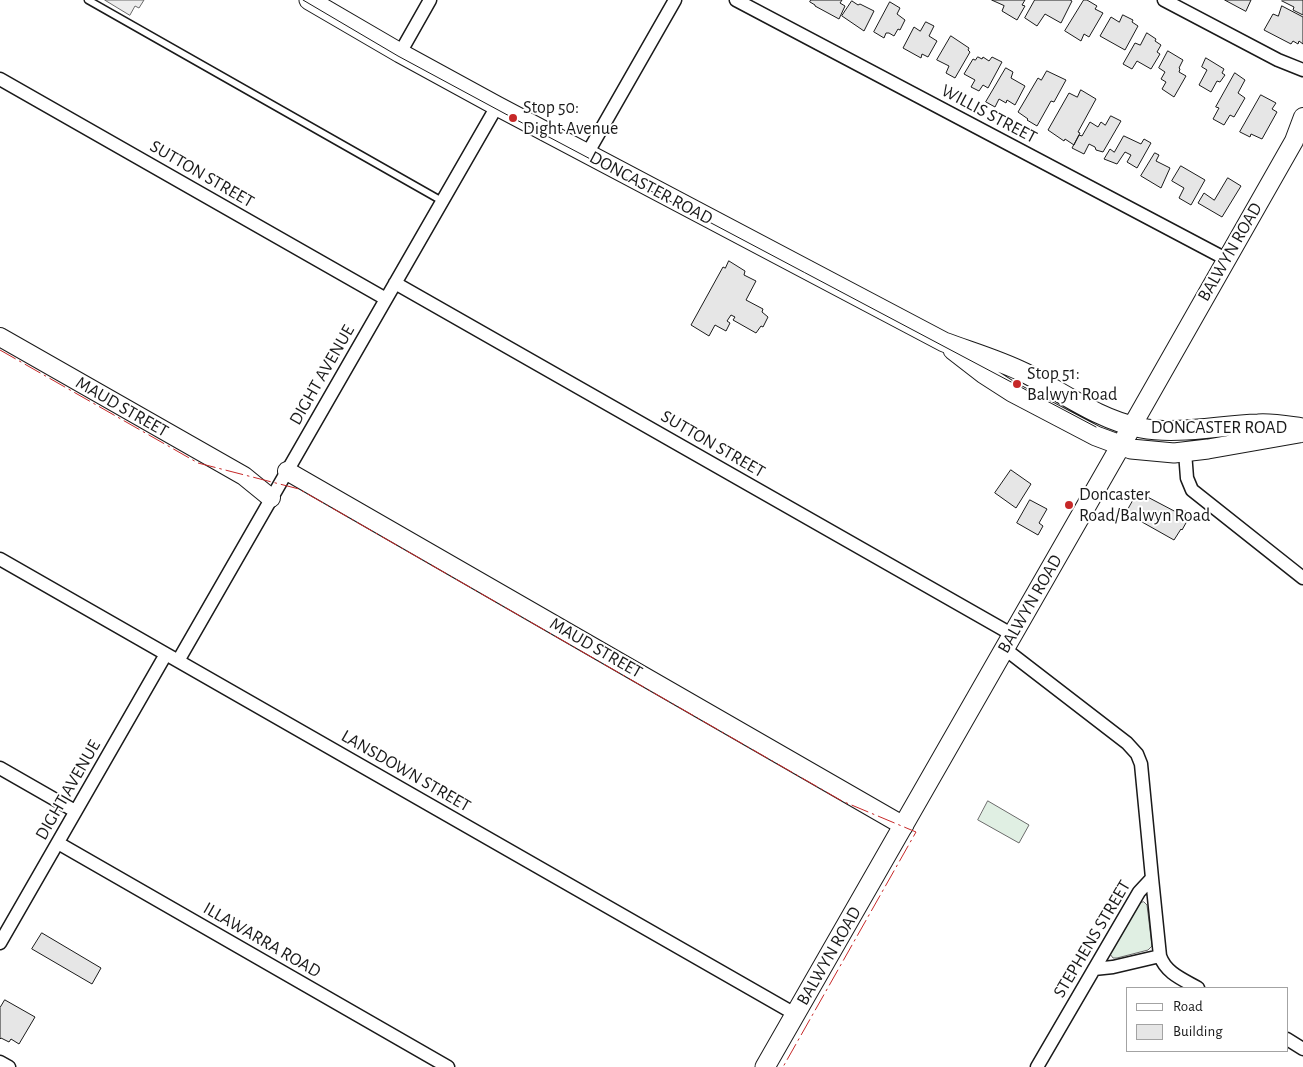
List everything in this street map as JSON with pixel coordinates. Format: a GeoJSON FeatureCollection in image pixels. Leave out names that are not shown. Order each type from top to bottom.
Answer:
{"type":"FeatureCollection","features":[{"type":"Feature","properties":{"kind":"main road","name":"DONCASTER ROAD"},"geometry":{"type":"LineString","coordinates":[[309,0],[497,106],[944,342],[1007,365],[1106,416],[1132,426],[1171,430],[1266,424],[1303,428]]}},
{"type":"Feature","properties":{"kind":"main road","name":"DONCASTER ROAD"},"geometry":{"type":"LineString","coordinates":[[944,342],[984,374],[1012,392],[1096,436],[1121,446],[1150,452],[1185,452],[1303,433]]}},
{"type":"Feature","properties":{"kind":"main road","name":"BALWYN ROAD"},"geometry":{"type":"LineString","coordinates":[[765,1067],[1132,426]]}},
{"type":"Feature","properties":{"kind":"street"},"geometry":{"type":"LineString","coordinates":[[400,53],[430,0]]}},
{"type":"Feature","properties":{"kind":"street"},"geometry":{"type":"LineString","coordinates":[[587,154],[675,0]]}},
{"type":"Feature","properties":{"kind":"street","name":"WILLIS STREET"},"geometry":{"type":"LineString","coordinates":[[736,0],[1226,259]]}},
{"type":"Feature","properties":{"kind":"street"},"geometry":{"type":"LineString","coordinates":[[1164,0],[1278,60],[1303,70]]}},
{"type":"Feature","properties":{"kind":"street"},"geometry":{"type":"LineString","coordinates":[[1278,60],[1303,78]]}},
{"type":"Feature","properties":{"kind":"street","name":"SUTTON STREET"},"geometry":{"type":"LineString","coordinates":[[0,80],[386,299]]}},
{"type":"Feature","properties":{"kind":"street","name":"DIGHT AVENUE"},"geometry":{"type":"LineString","coordinates":[[178,661],[497,106]]}},
{"type":"Feature","properties":{"kind":"street","name":"BALWYN ROAD"},"geometry":{"type":"LineString","coordinates":[[1132,426],[1298,136],[1303,117]]}},
{"type":"Feature","properties":{"kind":"street","name":"SUTTON STREET"},"geometry":{"type":"LineString","coordinates":[[395,283],[1009,642]]}},
{"type":"Feature","properties":{"kind":"street","name":"MAUD STREET"},"geometry":{"type":"LineString","coordinates":[[0,337],[274,493]]}},
{"type":"Feature","properties":{"kind":"street"},"geometry":{"type":"LineString","coordinates":[[1185,452],[1187,478],[1192,490],[1303,578]]}},
{"type":"Feature","properties":{"kind":"street","name":"MAUD STREET"},"geometry":{"type":"LineString","coordinates":[[287,471],[904,826]]}},
{"type":"Feature","properties":{"kind":"street","name":"LANSDOWN STREET"},"geometry":{"type":"LineString","coordinates":[[0,559],[795,1014]]}},
{"type":"Feature","properties":{"kind":"street","name":"STEPHENS STREET"},"geometry":{"type":"LineString","coordinates":[[1009,642],[1126,742],[1137,754],[1141,764],[1152,878],[1139,892],[1037,1067]]}},
{"type":"Feature","properties":{"kind":"street","name":"DIGHT AVENUE"},"geometry":{"type":"LineString","coordinates":[[0,943],[166,654]]}},
{"type":"Feature","properties":{"kind":"street"},"geometry":{"type":"LineString","coordinates":[[0,768],[76,811]]}},
{"type":"Feature","properties":{"kind":"street","name":"ILLAWARRA ROAD"},"geometry":{"type":"LineString","coordinates":[[58,843],[448,1067]]}},
{"type":"Feature","properties":{"kind":"street"},"geometry":{"type":"LineString","coordinates":[[1152,878],[1162,962],[1173,974],[1196,987]]}},
{"type":"Feature","properties":{"kind":"street"},"geometry":{"type":"LineString","coordinates":[[1094,969],[1160,956]]}},
{"type":"Feature","properties":{"kind":"street"},"geometry":{"type":"LineString","coordinates":[[1288,1040],[1303,1049]]}},
{"type":"Feature","properties":{"kind":"street"},"geometry":{"type":"LineString","coordinates":[[0,1062],[9,1067]]}},
{"type":"Feature","properties":{"kind":"lane"},"geometry":{"type":"LineString","coordinates":[[88,0],[442,201]]}},
{"type":"Feature","properties":{"kind":"green space"},"geometry":{"type":"Polygon","coordinates":[[[988,801],[1029,825],[1019,843],[978,820],[988,801]]]}},
{"type":"Feature","properties":{"kind":"green space"},"geometry":{"type":"Polygon","coordinates":[[[1144,902],[1147,905],[1152,946],[1148,950],[1113,958],[1110,954],[1111,952],[1139,903],[1144,902]]]}},
{"type":"Feature","properties":{"kind":"shaded area"},"geometry":{"type":"Polygon","coordinates":[[[105,0],[144,0],[139,8],[135,6],[130,15],[105,0]]]}},
{"type":"Feature","properties":{"kind":"building"},"geometry":{"type":"Polygon","coordinates":[[[811,0],[842,0],[840,3],[845,6],[839,19],[815,6],[810,2],[811,0]]]}},
{"type":"Feature","properties":{"kind":"building"},"geometry":{"type":"Polygon","coordinates":[[[992,0],[1025,0],[1022,5],[1025,6],[1017,20],[1002,11],[1004,6],[992,0]]]}},
{"type":"Feature","properties":{"kind":"building"},"geometry":{"type":"Polygon","coordinates":[[[1035,0],[1072,1],[1061,23],[1045,14],[1037,26],[1025,18],[1035,0]]]}},
{"type":"Feature","properties":{"kind":"building"},"geometry":{"type":"Polygon","coordinates":[[[1084,0],[1097,6],[1095,9],[1103,13],[1089,37],[1084,34],[1081,41],[1065,31],[1084,0]]]}},
{"type":"Feature","properties":{"kind":"building"},"geometry":{"type":"Polygon","coordinates":[[[1225,0],[1251,0],[1246,11],[1225,0]]]}},
{"type":"Feature","properties":{"kind":"building"},"geometry":{"type":"Polygon","coordinates":[[[1283,0],[1303,0],[1303,15],[1293,10],[1294,7],[1283,0]]]}},
{"type":"Feature","properties":{"kind":"building"},"geometry":{"type":"Polygon","coordinates":[[[852,1],[874,11],[864,31],[842,16],[852,1]]]}},
{"type":"Feature","properties":{"kind":"building"},"geometry":{"type":"Polygon","coordinates":[[[890,2],[900,8],[897,14],[905,20],[900,30],[898,29],[894,36],[886,33],[884,38],[874,32],[890,2]]]}},
{"type":"Feature","properties":{"kind":"building"},"geometry":{"type":"Polygon","coordinates":[[[1282,6],[1303,17],[1303,44],[1299,41],[1298,44],[1293,41],[1291,44],[1264,30],[1273,14],[1278,16],[1282,6]]]}},
{"type":"Feature","properties":{"kind":"building"},"geometry":{"type":"Polygon","coordinates":[[[1123,15],[1133,20],[1132,22],[1138,26],[1125,50],[1100,36],[1111,17],[1119,22],[1123,15]]]}},
{"type":"Feature","properties":{"kind":"building"},"geometry":{"type":"Polygon","coordinates":[[[926,22],[934,26],[929,36],[937,41],[928,57],[922,54],[921,58],[903,48],[914,27],[920,31],[926,22]]]}},
{"type":"Feature","properties":{"kind":"building"},"geometry":{"type":"Polygon","coordinates":[[[1147,33],[1161,45],[1157,52],[1160,54],[1151,69],[1137,61],[1132,69],[1123,64],[1135,43],[1140,45],[1147,33]]]}},
{"type":"Feature","properties":{"kind":"building"},"geometry":{"type":"Polygon","coordinates":[[[951,36],[969,48],[970,52],[955,78],[946,73],[949,66],[937,60],[951,36]]]}},
{"type":"Feature","properties":{"kind":"building"},"geometry":{"type":"Polygon","coordinates":[[[1168,51],[1183,60],[1179,72],[1186,76],[1174,97],[1162,89],[1166,82],[1161,79],[1165,72],[1159,68],[1168,51]]]}},
{"type":"Feature","properties":{"kind":"building"},"geometry":{"type":"Polygon","coordinates":[[[978,57],[982,59],[983,57],[989,61],[992,57],[1002,62],[988,88],[983,85],[979,91],[971,87],[975,80],[964,74],[973,59],[975,60],[978,57]]]}},
{"type":"Feature","properties":{"kind":"building"},"geometry":{"type":"Polygon","coordinates":[[[1206,58],[1224,69],[1222,73],[1225,75],[1220,82],[1217,81],[1211,92],[1199,85],[1207,70],[1202,67],[1206,58]]]}},
{"type":"Feature","properties":{"kind":"building"},"geometry":{"type":"Polygon","coordinates":[[[1006,68],[1013,72],[1011,78],[1025,86],[1015,105],[1007,100],[1006,103],[999,99],[995,107],[986,102],[1006,68]]]}},
{"type":"Feature","properties":{"kind":"building"},"geometry":{"type":"Polygon","coordinates":[[[1047,71],[1066,80],[1054,102],[1051,101],[1037,126],[1018,112],[1038,78],[1041,80],[1047,71]]]}},
{"type":"Feature","properties":{"kind":"building"},"geometry":{"type":"Polygon","coordinates":[[[1235,73],[1245,80],[1238,93],[1245,98],[1234,117],[1230,115],[1224,125],[1213,119],[1219,108],[1216,107],[1235,73]]]}},
{"type":"Feature","properties":{"kind":"building"},"geometry":{"type":"Polygon","coordinates":[[[1081,90],[1096,99],[1078,132],[1080,133],[1074,145],[1065,139],[1064,141],[1048,130],[1069,93],[1077,97],[1081,90]]]}},
{"type":"Feature","properties":{"kind":"building"},"geometry":{"type":"Polygon","coordinates":[[[1261,95],[1276,103],[1272,109],[1277,112],[1262,139],[1251,134],[1250,137],[1240,132],[1261,95]]]}},
{"type":"Feature","properties":{"kind":"building"},"geometry":{"type":"Polygon","coordinates":[[[1111,116],[1121,121],[1103,152],[1096,150],[1095,147],[1089,144],[1084,154],[1072,148],[1079,135],[1082,136],[1090,122],[1098,127],[1101,122],[1105,125],[1111,116]]]}},
{"type":"Feature","properties":{"kind":"building"},"geometry":{"type":"Polygon","coordinates":[[[1124,136],[1141,144],[1144,139],[1151,143],[1137,168],[1127,162],[1131,155],[1125,152],[1117,164],[1104,159],[1110,149],[1114,152],[1124,136]]]}},
{"type":"Feature","properties":{"kind":"building"},"geometry":{"type":"Polygon","coordinates":[[[1155,153],[1159,155],[1156,161],[1170,168],[1161,188],[1141,176],[1155,153]]]}},
{"type":"Feature","properties":{"kind":"building"},"geometry":{"type":"Polygon","coordinates":[[[1181,166],[1205,180],[1191,205],[1179,198],[1184,188],[1172,181],[1181,166]]]}},
{"type":"Feature","properties":{"kind":"building"},"geometry":{"type":"Polygon","coordinates":[[[1228,178],[1241,186],[1222,217],[1198,203],[1204,193],[1214,200],[1228,178]]]}},
{"type":"Feature","properties":{"kind":"building"},"geometry":{"type":"Polygon","coordinates":[[[729,261],[745,271],[744,275],[756,281],[746,300],[763,309],[762,312],[768,317],[763,327],[761,326],[756,333],[733,320],[735,317],[731,315],[727,321],[730,323],[726,331],[715,325],[709,336],[691,325],[723,267],[725,268],[729,261]]]}},
{"type":"Feature","properties":{"kind":"building"},"geometry":{"type":"Polygon","coordinates":[[[1011,470],[1031,484],[1016,508],[995,493],[1011,470]]]}},
{"type":"Feature","properties":{"kind":"building"},"geometry":{"type":"Polygon","coordinates":[[[1138,492],[1178,513],[1181,509],[1191,514],[1174,540],[1126,513],[1138,492]]]}},
{"type":"Feature","properties":{"kind":"building"},"geometry":{"type":"Polygon","coordinates":[[[1030,500],[1047,509],[1039,523],[1043,526],[1038,535],[1017,523],[1030,500]]]}},
{"type":"Feature","properties":{"kind":"building"},"geometry":{"type":"Polygon","coordinates":[[[42,933],[101,968],[92,984],[32,949],[42,933]]]}},
{"type":"Feature","properties":{"kind":"building"},"geometry":{"type":"Polygon","coordinates":[[[5,1000],[35,1017],[19,1044],[11,1039],[9,1042],[0,1039],[0,1008],[5,1000]]]}},
{"type":"Feature","properties":{"kind":"tram line"},"geometry":{"type":"LineString","coordinates":[[303,0],[398,56],[513,118],[1096,427]]}},
{"type":"Feature","properties":{"kind":"power"},"geometry":{"type":"LineString","coordinates":[[0,350],[198,463],[299,489],[842,801],[916,832],[783,1067]]}},
{"type":"Feature","properties":{"kind":"place","name":"Stop 50: Dight Avenue"},"geometry":{"type":"Point","coordinates":[513,118]}},
{"type":"Feature","properties":{"kind":"place","name":"Stop 51: Balwyn Road"},"geometry":{"type":"Point","coordinates":[1017,384]}},
{"type":"Feature","properties":{"kind":"place","name":"Doncaster Road/Balwyn Road"},"geometry":{"type":"Point","coordinates":[1069,505]}}]}
